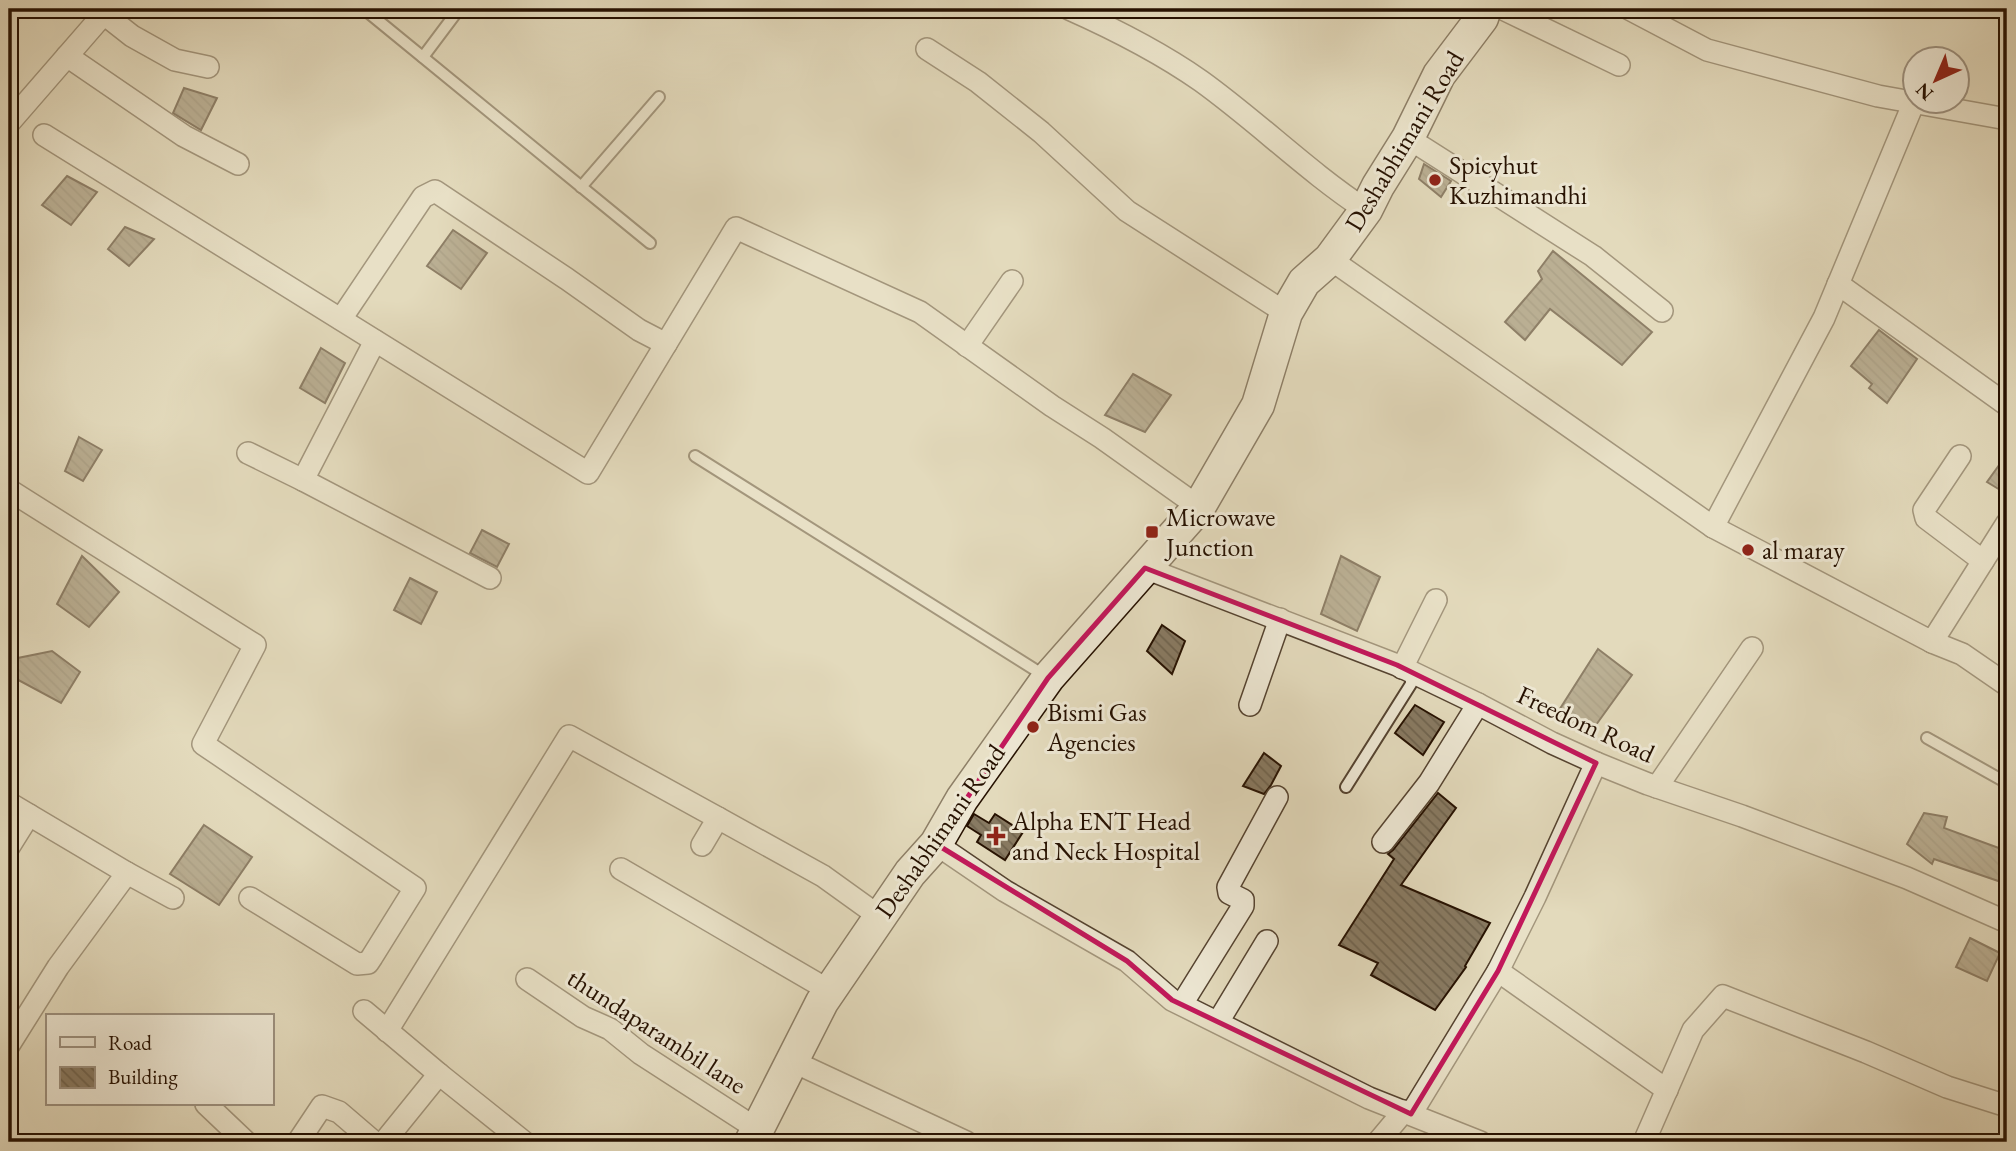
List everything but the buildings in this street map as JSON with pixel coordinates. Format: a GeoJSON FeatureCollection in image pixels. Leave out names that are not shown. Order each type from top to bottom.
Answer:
{"type":"FeatureCollection","features":[{"type":"Feature","properties":{"kind":"street","name":"Deshabhimani Road"},"geometry":{"type":"LineString","coordinates":[[754,1136],[822,1002],[910,873],[936,844],[962,799],[1048,678],[1199,507],[1258,405],[1286,313],[1304,282],[1330,259],[1366,210],[1408,138],[1439,75],[1482,18],[1485,9]]}},
{"type":"Feature","properties":{"kind":"street"},"geometry":{"type":"LineString","coordinates":[[1503,9],[1619,65]]}},
{"type":"Feature","properties":{"kind":"street"},"geometry":{"type":"LineString","coordinates":[[1629,9],[1707,50],[1900,100]]}},
{"type":"Feature","properties":{"kind":"street"},"geometry":{"type":"LineString","coordinates":[[13,110],[67,56],[106,11],[132,36],[175,60],[208,67]]}},
{"type":"Feature","properties":{"kind":"street"},"geometry":{"type":"LineString","coordinates":[[1078,11],[1144,46],[1199,80],[1336,190],[1366,210]]}},
{"type":"Feature","properties":{"kind":"street"},"geometry":{"type":"LineString","coordinates":[[927,49],[978,82],[1041,132],[1127,211],[1286,313]]}},
{"type":"Feature","properties":{"kind":"street"},"geometry":{"type":"LineString","coordinates":[[67,56],[184,136],[239,164]]}},
{"type":"Feature","properties":{"kind":"street"},"geometry":{"type":"LineString","coordinates":[[1970,112],[2007,119]]}},
{"type":"Feature","properties":{"kind":"street"},"geometry":{"type":"LineString","coordinates":[[1713,527],[1824,318],[1908,116]]}},
{"type":"Feature","properties":{"kind":"street"},"geometry":{"type":"LineString","coordinates":[[44,135],[588,474],[736,229],[920,312],[1199,507]]}},
{"type":"Feature","properties":{"kind":"street"},"geometry":{"type":"LineString","coordinates":[[1408,138],[1593,256],[1662,311]]}},
{"type":"Feature","properties":{"kind":"street"},"geometry":{"type":"LineString","coordinates":[[341,319],[423,197],[435,191],[639,330],[666,344]]}},
{"type":"Feature","properties":{"kind":"street"},"geometry":{"type":"LineString","coordinates":[[1330,259],[1713,527],[1932,642],[1962,654],[2007,685]]}},
{"type":"Feature","properties":{"kind":"street"},"geometry":{"type":"LineString","coordinates":[[967,346],[1012,281]]}},
{"type":"Feature","properties":{"kind":"street"},"geometry":{"type":"LineString","coordinates":[[1838,284],[2007,405]]}},
{"type":"Feature","properties":{"kind":"street"},"geometry":{"type":"LineString","coordinates":[[303,480],[375,341]]}},
{"type":"Feature","properties":{"kind":"street"},"geometry":{"type":"LineString","coordinates":[[248,453],[490,578]]}},
{"type":"Feature","properties":{"kind":"street"},"geometry":{"type":"LineString","coordinates":[[1960,456],[1924,510],[1926,518],[1983,561]]}},
{"type":"Feature","properties":{"kind":"street"},"geometry":{"type":"LineString","coordinates":[[9,490],[255,645],[203,744],[415,888],[368,963],[357,964],[250,898]]}},
{"type":"Feature","properties":{"kind":"street"},"geometry":{"type":"LineString","coordinates":[[1932,642],[2007,523]]}},
{"type":"Feature","properties":{"kind":"street","name":"Freedom Road"},"geometry":{"type":"LineString","coordinates":[[1146,568],[1406,670],[1596,763],[1907,878],[2007,922]]}},
{"type":"Feature","properties":{"kind":"street"},"geometry":{"type":"LineString","coordinates":[[1406,670],[1436,600]]}},
{"type":"Feature","properties":{"kind":"street"},"geometry":{"type":"LineString","coordinates":[[1250,705],[1280,620]]}},
{"type":"Feature","properties":{"kind":"street"},"geometry":{"type":"LineString","coordinates":[[1657,787],[1752,648]]}},
{"type":"Feature","properties":{"kind":"street"},"geometry":{"type":"LineString","coordinates":[[1383,842],[1429,783],[1478,704]]}},
{"type":"Feature","properties":{"kind":"street"},"geometry":{"type":"LineString","coordinates":[[387,1031],[569,736],[823,876],[880,917]]}},
{"type":"Feature","properties":{"kind":"street"},"geometry":{"type":"LineString","coordinates":[[1378,1142],[1408,1112],[1498,971],[1596,763]]}},
{"type":"Feature","properties":{"kind":"street"},"geometry":{"type":"LineString","coordinates":[[1182,1004],[1243,906],[1243,901],[1229,892],[1228,887],[1277,797]]}},
{"type":"Feature","properties":{"kind":"street"},"geometry":{"type":"LineString","coordinates":[[9,803],[173,898]]}},
{"type":"Feature","properties":{"kind":"street"},"geometry":{"type":"LineString","coordinates":[[9,847],[29,815]]}},
{"type":"Feature","properties":{"kind":"street"},"geometry":{"type":"LineString","coordinates":[[702,845],[718,818]]}},
{"type":"Feature","properties":{"kind":"street"},"geometry":{"type":"LineString","coordinates":[[936,844],[1005,891],[1127,961],[1172,1000],[1369,1098],[1480,1142]]}},
{"type":"Feature","properties":{"kind":"street"},"geometry":{"type":"LineString","coordinates":[[621,869],[830,991]]}},
{"type":"Feature","properties":{"kind":"street"},"geometry":{"type":"LineString","coordinates":[[9,1045],[58,967],[127,873]]}},
{"type":"Feature","properties":{"kind":"street"},"geometry":{"type":"LineString","coordinates":[[1217,1022],[1267,941]]}},
{"type":"Feature","properties":{"kind":"street"},"geometry":{"type":"LineString","coordinates":[[1498,971],[1667,1090]]}},
{"type":"Feature","properties":{"kind":"street","name":"thundaparambil lane"},"geometry":{"type":"LineString","coordinates":[[527,979],[583,1017],[610,1029],[754,1136]]}},
{"type":"Feature","properties":{"kind":"street"},"geometry":{"type":"LineString","coordinates":[[1644,1142],[1693,1030],[1723,996],[1947,1087],[2007,1106]]}},
{"type":"Feature","properties":{"kind":"street"},"geometry":{"type":"LineString","coordinates":[[364,1011],[524,1142]]}},
{"type":"Feature","properties":{"kind":"street"},"geometry":{"type":"LineString","coordinates":[[792,1061],[966,1142]]}},
{"type":"Feature","properties":{"kind":"street"},"geometry":{"type":"LineString","coordinates":[[384,1142],[439,1074]]}},
{"type":"Feature","properties":{"kind":"street"},"geometry":{"type":"LineString","coordinates":[[208,1106],[246,1142]]}},
{"type":"Feature","properties":{"kind":"street"},"geometry":{"type":"LineString","coordinates":[[298,1142],[322,1106],[339,1112],[374,1142]]}},
{"type":"Feature","properties":{"kind":"lane"},"geometry":{"type":"LineString","coordinates":[[364,9],[650,243]]}},
{"type":"Feature","properties":{"kind":"lane"},"geometry":{"type":"LineString","coordinates":[[423,57],[459,9]]}},
{"type":"Feature","properties":{"kind":"lane"},"geometry":{"type":"LineString","coordinates":[[581,187],[659,97]]}},
{"type":"Feature","properties":{"kind":"lane"},"geometry":{"type":"LineString","coordinates":[[695,456],[1048,678]]}},
{"type":"Feature","properties":{"kind":"lane"},"geometry":{"type":"LineString","coordinates":[[1346,787],[1411,684],[1406,670]]}},
{"type":"Feature","properties":{"kind":"lane"},"geometry":{"type":"LineString","coordinates":[[1927,738],[2007,783]]}},
{"type":"Feature","properties":{"kind":"highlighted area"},"geometry":{"type":"Polygon","coordinates":[[[1145,568],[1397,665],[1596,763],[1498,971],[1411,1114],[1172,1000],[1127,961],[936,844],[1048,678],[1145,568]]]}},
{"type":"Feature","properties":{"kind":"place","name":"Spicyhut Kuzhimandhi"},"geometry":{"type":"Point","coordinates":[1435,180]}},
{"type":"Feature","properties":{"kind":"place","name":"Microwave Junction"},"geometry":{"type":"Point","coordinates":[1152,532]}},
{"type":"Feature","properties":{"kind":"place","name":"al maray"},"geometry":{"type":"Point","coordinates":[1748,550]}},
{"type":"Feature","properties":{"kind":"place","name":"Bismi Gas Agencies"},"geometry":{"type":"Point","coordinates":[1033,727]}},
{"type":"Feature","properties":{"kind":"place","name":"Alpha ENT Head and Neck Hospital"},"geometry":{"type":"Point","coordinates":[996,836]}}]}
